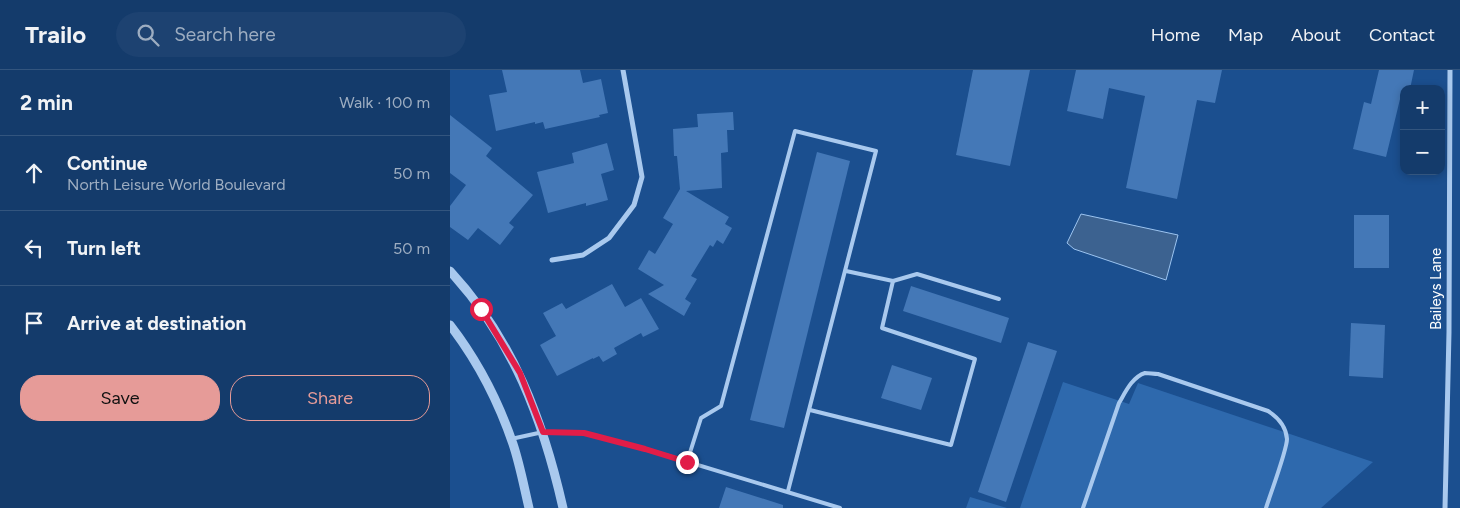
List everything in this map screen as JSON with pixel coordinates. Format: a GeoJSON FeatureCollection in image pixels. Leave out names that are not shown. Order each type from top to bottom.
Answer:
{"type":"FeatureCollection","features":[{"type":"Feature","properties":{"kind":"street"},"geometry":{"type":"LineString","coordinates":[[552,260],[582,256],[610,238],[634,205],[642,176],[623,70]]}},
{"type":"Feature","properties":{"kind":"street","name":"Baileys Lane"},"geometry":{"type":"LineString","coordinates":[[1445,508],[1449,332],[1450,70]]}},
{"type":"Feature","properties":{"kind":"street"},"geometry":{"type":"LineString","coordinates":[[450,271],[481,309],[520,373],[543,432],[563,508]]}},
{"type":"Feature","properties":{"kind":"street"},"geometry":{"type":"LineString","coordinates":[[450,325],[488,386],[511,439],[529,508]]}},
{"type":"Feature","properties":{"kind":"lane"},"geometry":{"type":"LineString","coordinates":[[687,462],[701,418],[721,406],[795,131],[876,151],[788,491]]}},
{"type":"Feature","properties":{"kind":"lane"},"geometry":{"type":"LineString","coordinates":[[846,271],[893,281],[917,274],[999,299]]}},
{"type":"Feature","properties":{"kind":"lane"},"geometry":{"type":"LineString","coordinates":[[810,410],[950,444],[975,359],[882,328],[893,281]]}},
{"type":"Feature","properties":{"kind":"lane"},"geometry":{"type":"LineString","coordinates":[[1083,508],[1119,403],[1126,390],[1135,380],[1146,373],[1158,374],[1268,412],[1279,419],[1285,430],[1287,441],[1266,508]]}},
{"type":"Feature","properties":{"kind":"lane"},"geometry":{"type":"LineString","coordinates":[[511,439],[543,432],[584,433],[645,449],[840,508]]}},
{"type":"Feature","properties":{"kind":"shaded area"},"geometry":{"type":"Polygon","coordinates":[[[1081,214],[1178,235],[1166,280],[1074,249],[1067,243],[1081,214]]]}},
{"type":"Feature","properties":{"kind":"shaded area"},"geometry":{"type":"Polygon","coordinates":[[[1063,382],[1129,404],[1138,383],[1373,462],[1321,508],[1020,508],[1063,382]]]}},
{"type":"Feature","properties":{"kind":"shaded area"},"geometry":{"type":"Polygon","coordinates":[[[970,497],[1007,508],[966,508],[970,497]]]}},
{"type":"Feature","properties":{"kind":"building"},"geometry":{"type":"Polygon","coordinates":[[[502,70],[580,70],[583,83],[601,79],[608,113],[599,115],[600,117],[545,129],[543,122],[535,124],[535,122],[496,131],[489,95],[507,92],[502,70]]]}},
{"type":"Feature","properties":{"kind":"building"},"geometry":{"type":"Polygon","coordinates":[[[973,70],[1030,70],[1010,166],[956,155],[973,70]]]}},
{"type":"Feature","properties":{"kind":"building"},"geometry":{"type":"Polygon","coordinates":[[[1076,70],[1222,70],[1215,103],[1197,100],[1177,199],[1126,188],[1145,96],[1109,88],[1103,119],[1067,111],[1076,70]]]}},
{"type":"Feature","properties":{"kind":"building"},"geometry":{"type":"Polygon","coordinates":[[[1379,70],[1414,70],[1411,85],[1400,85],[1400,99],[1386,157],[1353,149],[1364,102],[1371,104],[1379,70]]]}},
{"type":"Feature","properties":{"kind":"building"},"geometry":{"type":"Polygon","coordinates":[[[733,112],[734,130],[727,130],[728,152],[721,153],[722,188],[686,191],[729,217],[725,224],[732,228],[723,244],[717,240],[713,247],[710,245],[691,276],[697,279],[685,299],[691,303],[684,316],[648,294],[664,285],[638,269],[649,250],[655,254],[673,224],[663,218],[680,189],[677,156],[674,156],[673,129],[698,127],[697,114],[733,112]]]}},
{"type":"Feature","properties":{"kind":"building"},"geometry":{"type":"Polygon","coordinates":[[[450,115],[492,148],[486,156],[533,195],[509,223],[514,227],[500,245],[478,228],[468,240],[450,227],[450,206],[466,185],[450,173],[450,115]]]}},
{"type":"Feature","properties":{"kind":"building"},"geometry":{"type":"Polygon","coordinates":[[[607,143],[614,170],[601,174],[608,200],[586,206],[586,203],[548,213],[537,172],[574,163],[572,153],[607,143]]]}},
{"type":"Feature","properties":{"kind":"building"},"geometry":{"type":"Polygon","coordinates":[[[817,152],[850,161],[784,428],[750,420],[817,152]]]}},
{"type":"Feature","properties":{"kind":"building"},"geometry":{"type":"Polygon","coordinates":[[[1354,215],[1389,215],[1389,268],[1354,268],[1354,215]]]}},
{"type":"Feature","properties":{"kind":"building"},"geometry":{"type":"Polygon","coordinates":[[[612,284],[625,307],[641,298],[659,329],[643,337],[641,333],[614,348],[617,354],[603,362],[599,356],[557,376],[540,345],[556,336],[543,313],[562,303],[566,309],[612,284]]]}},
{"type":"Feature","properties":{"kind":"building"},"geometry":{"type":"Polygon","coordinates":[[[911,286],[1009,318],[1001,343],[903,311],[911,286]]]}},
{"type":"Feature","properties":{"kind":"building"},"geometry":{"type":"Polygon","coordinates":[[[1351,323],[1385,325],[1383,378],[1349,376],[1351,323]]]}},
{"type":"Feature","properties":{"kind":"building"},"geometry":{"type":"Polygon","coordinates":[[[1028,342],[1057,351],[1006,502],[978,492],[1028,342]]]}},
{"type":"Feature","properties":{"kind":"building"},"geometry":{"type":"Polygon","coordinates":[[[892,365],[932,378],[921,410],[881,398],[892,365]]]}},
{"type":"Feature","properties":{"kind":"building"},"geometry":{"type":"Polygon","coordinates":[[[726,487],[783,505],[783,508],[719,508],[726,487]]]}},
{"type":"Feature","properties":{"kind":"route"},"geometry":{"type":"LineString","coordinates":[[481,309],[520,373],[543,432],[584,433],[687,462]]}}]}
